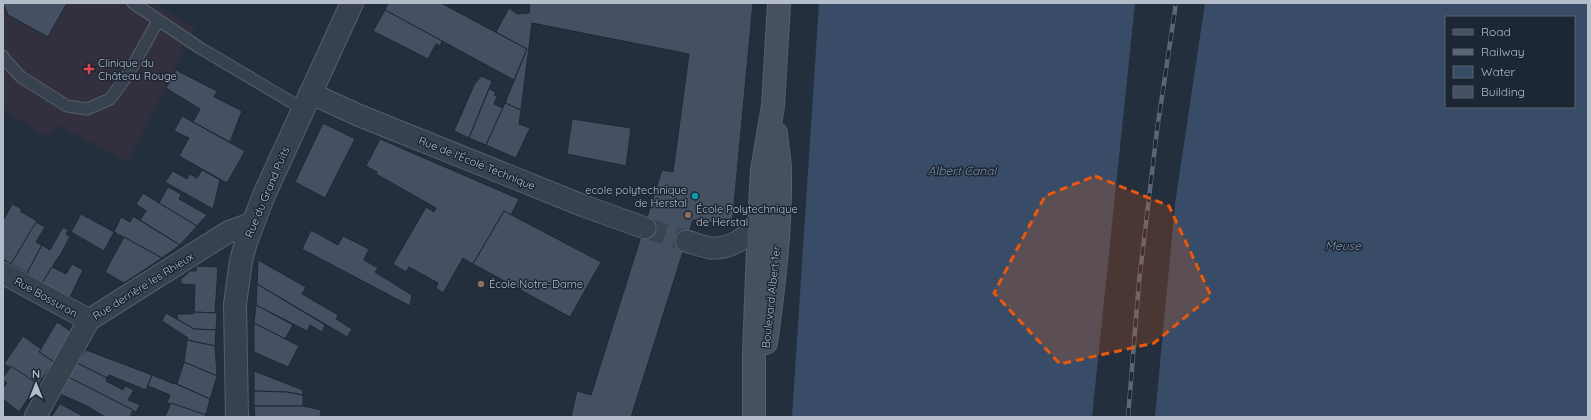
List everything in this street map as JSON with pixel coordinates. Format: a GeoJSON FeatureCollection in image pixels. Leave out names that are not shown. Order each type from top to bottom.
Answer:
{"type":"FeatureCollection","features":[{"type":"Feature","properties":{"kind":"main road","name":"Boulevard Albert 1er"},"geometry":{"type":"LineString","coordinates":[[754,416],[754,352],[762,170],[773,106],[779,3]]}},
{"type":"Feature","properties":{"kind":"main road","name":"Boulevard Albert 1er"},"geometry":{"type":"LineString","coordinates":[[754,416],[774,288],[778,234],[780,172],[773,106]]}},
{"type":"Feature","properties":{"kind":"street","name":"Rue du Grand Puits"},"geometry":{"type":"LineString","coordinates":[[237,417],[235,304],[241,261],[252,224],[352,3]]}},
{"type":"Feature","properties":{"kind":"street","name":"Rue de l'École Technique"},"geometry":{"type":"LineString","coordinates":[[307,101],[358,115],[584,206],[645,228]]}},
{"type":"Feature","properties":{"kind":"street","name":"Rue derrière les Rhieux"},"geometry":{"type":"LineString","coordinates":[[35,417],[89,320],[228,232],[252,224]]}},
{"type":"Feature","properties":{"kind":"street"},"geometry":{"type":"LineString","coordinates":[[686,241],[711,248],[733,245],[759,225]]}},
{"type":"Feature","properties":{"kind":"street","name":"Rue Bossuron"},"geometry":{"type":"LineString","coordinates":[[3,274],[89,320]]}},
{"type":"Feature","properties":{"kind":"lane"},"geometry":{"type":"LineString","coordinates":[[133,3],[200,48],[307,101]]}},
{"type":"Feature","properties":{"kind":"lane"},"geometry":{"type":"LineString","coordinates":[[3,56],[21,77],[68,106],[87,108],[110,99],[127,76],[158,21]]}},
{"type":"Feature","properties":{"kind":"highlighted area"},"geometry":{"type":"Polygon","coordinates":[[[1095,176],[1169,206],[1211,296],[1154,343],[1060,364],[994,293],[1045,196],[1095,176]]]}},
{"type":"Feature","properties":{"kind":"shaded area","name":"Clinique du Château Rouge"},"geometry":{"type":"Polygon","coordinates":[[[3,3],[153,3],[195,28],[128,162],[57,125],[48,138],[3,109],[3,3]]]}},
{"type":"Feature","properties":{"kind":"water","name":"Albert Canal"},"geometry":{"type":"Polygon","coordinates":[[[819,3],[1135,3],[1092,417],[792,417],[819,3]]]}},
{"type":"Feature","properties":{"kind":"water","name":"Meuse"},"geometry":{"type":"Polygon","coordinates":[[[1205,3],[1588,3],[1588,417],[1155,417],[1175,204],[1205,3]]]}},
{"type":"Feature","properties":{"kind":"building"},"geometry":{"type":"Polygon","coordinates":[[[3,3],[67,3],[48,37],[8,15],[3,3]]]}},
{"type":"Feature","properties":{"kind":"building"},"geometry":{"type":"Polygon","coordinates":[[[388,3],[441,3],[527,49],[514,80],[385,10],[388,3]]]}},
{"type":"Feature","properties":{"kind":"building","name":"ecole polytechnique de Herstal"},"geometry":{"type":"Polygon","coordinates":[[[530,3],[753,3],[732,226],[693,220],[631,417],[571,417],[577,391],[591,395],[662,170],[673,172],[689,54],[532,23],[521,110],[505,103],[527,49],[496,32],[509,8],[517,14],[529,13],[530,3]]]}},
{"type":"Feature","properties":{"kind":"building"},"geometry":{"type":"Polygon","coordinates":[[[385,10],[442,41],[440,46],[436,44],[428,59],[373,31],[385,10]]]}},
{"type":"Feature","properties":{"kind":"building"},"geometry":{"type":"Polygon","coordinates":[[[176,70],[217,91],[214,97],[242,111],[230,142],[193,122],[200,109],[166,88],[176,70]]]}},
{"type":"Feature","properties":{"kind":"building"},"geometry":{"type":"Polygon","coordinates":[[[481,76],[492,81],[469,138],[454,131],[474,85],[481,76]]]}},
{"type":"Feature","properties":{"kind":"building"},"geometry":{"type":"Polygon","coordinates":[[[489,89],[496,92],[494,95],[497,96],[494,104],[503,108],[486,145],[469,138],[489,89]]]}},
{"type":"Feature","properties":{"kind":"building"},"geometry":{"type":"Polygon","coordinates":[[[505,103],[521,110],[519,124],[530,128],[516,158],[486,145],[505,103]]]}},
{"type":"Feature","properties":{"kind":"building"},"geometry":{"type":"Polygon","coordinates":[[[182,116],[245,151],[227,183],[179,156],[189,138],[174,131],[182,116]]]}},
{"type":"Feature","properties":{"kind":"building"},"geometry":{"type":"Polygon","coordinates":[[[572,119],[631,128],[626,166],[567,154],[572,119]]]}},
{"type":"Feature","properties":{"kind":"building"},"geometry":{"type":"Polygon","coordinates":[[[323,123],[355,139],[325,198],[295,182],[323,123]]]}},
{"type":"Feature","properties":{"kind":"building"},"geometry":{"type":"Polygon","coordinates":[[[380,139],[519,199],[511,215],[504,211],[473,264],[463,258],[443,293],[436,288],[438,283],[409,267],[406,272],[393,264],[426,207],[434,212],[436,208],[376,174],[377,172],[366,166],[380,139]]]}},
{"type":"Feature","properties":{"kind":"building"},"geometry":{"type":"Polygon","coordinates":[[[202,170],[220,180],[213,209],[165,182],[173,171],[187,179],[190,174],[197,178],[202,170]]]}},
{"type":"Feature","properties":{"kind":"building"},"geometry":{"type":"Polygon","coordinates":[[[168,187],[181,194],[179,199],[207,215],[197,226],[159,203],[168,187]]]}},
{"type":"Feature","properties":{"kind":"building"},"geometry":{"type":"Polygon","coordinates":[[[143,193],[197,226],[180,245],[140,220],[146,211],[136,204],[143,193]]]}},
{"type":"Feature","properties":{"kind":"building"},"geometry":{"type":"Polygon","coordinates":[[[12,204],[22,209],[20,211],[37,221],[11,264],[3,259],[3,221],[12,204]]]}},
{"type":"Feature","properties":{"kind":"building"},"geometry":{"type":"Polygon","coordinates":[[[504,211],[601,262],[570,317],[473,264],[504,211]]]}},
{"type":"Feature","properties":{"kind":"building"},"geometry":{"type":"Polygon","coordinates":[[[81,214],[114,232],[104,251],[71,232],[81,214]]]}},
{"type":"Feature","properties":{"kind":"building"},"geometry":{"type":"Polygon","coordinates":[[[133,216],[180,245],[162,258],[114,232],[121,217],[130,222],[133,216]]]}},
{"type":"Feature","properties":{"kind":"building"},"geometry":{"type":"Polygon","coordinates":[[[36,222],[45,227],[36,242],[42,245],[27,273],[11,264],[36,222]]]}},
{"type":"Feature","properties":{"kind":"building"},"geometry":{"type":"Polygon","coordinates":[[[63,227],[68,230],[66,234],[70,236],[60,256],[42,283],[27,273],[42,245],[50,250],[63,227]]]}},
{"type":"Feature","properties":{"kind":"building"},"geometry":{"type":"Polygon","coordinates":[[[311,230],[338,245],[343,236],[369,249],[364,260],[378,268],[375,272],[412,295],[410,306],[302,249],[311,230]]]}},
{"type":"Feature","properties":{"kind":"building"},"geometry":{"type":"Polygon","coordinates":[[[124,237],[162,258],[124,283],[105,272],[124,237]]]}},
{"type":"Feature","properties":{"kind":"building"},"geometry":{"type":"Polygon","coordinates":[[[258,260],[306,287],[302,294],[338,315],[336,319],[352,329],[347,337],[257,284],[258,260]]]}},
{"type":"Feature","properties":{"kind":"building"},"geometry":{"type":"Polygon","coordinates":[[[72,264],[83,270],[70,297],[42,283],[52,267],[66,274],[72,264]]]}},
{"type":"Feature","properties":{"kind":"building"},"geometry":{"type":"Polygon","coordinates":[[[196,266],[218,267],[215,313],[194,312],[195,285],[181,284],[181,279],[190,271],[196,271],[196,266]]]}},
{"type":"Feature","properties":{"kind":"building"},"geometry":{"type":"Polygon","coordinates":[[[257,284],[325,325],[322,332],[310,325],[307,331],[256,305],[257,284]]]}},
{"type":"Feature","properties":{"kind":"building"},"geometry":{"type":"Polygon","coordinates":[[[256,305],[293,325],[285,339],[254,323],[256,305]]]}},
{"type":"Feature","properties":{"kind":"building"},"geometry":{"type":"Polygon","coordinates":[[[194,312],[217,313],[216,330],[194,329],[177,319],[178,314],[193,314],[194,312]]]}},
{"type":"Feature","properties":{"kind":"building"},"geometry":{"type":"Polygon","coordinates":[[[166,313],[194,329],[216,330],[215,346],[187,340],[188,338],[162,321],[166,313]]]}},
{"type":"Feature","properties":{"kind":"building"},"geometry":{"type":"Polygon","coordinates":[[[57,322],[69,330],[71,335],[54,362],[39,352],[57,322]]]}},
{"type":"Feature","properties":{"kind":"building"},"geometry":{"type":"Polygon","coordinates":[[[254,323],[299,346],[288,367],[254,352],[254,323]]]}},
{"type":"Feature","properties":{"kind":"building"},"geometry":{"type":"Polygon","coordinates":[[[23,336],[41,349],[39,352],[54,362],[38,384],[4,364],[23,336]]]}},
{"type":"Feature","properties":{"kind":"building"},"geometry":{"type":"Polygon","coordinates":[[[187,340],[215,346],[217,376],[184,362],[187,340]]]}},
{"type":"Feature","properties":{"kind":"building"},"geometry":{"type":"Polygon","coordinates":[[[86,350],[152,375],[146,390],[109,375],[107,378],[77,363],[86,350]]]}},
{"type":"Feature","properties":{"kind":"building"},"geometry":{"type":"Polygon","coordinates":[[[184,362],[217,376],[210,399],[177,384],[184,362]]]}},
{"type":"Feature","properties":{"kind":"building"},"geometry":{"type":"Polygon","coordinates":[[[77,363],[107,378],[106,381],[123,390],[125,386],[134,390],[128,400],[140,405],[136,412],[68,377],[77,363]]]}},
{"type":"Feature","properties":{"kind":"building"},"geometry":{"type":"Polygon","coordinates":[[[11,366],[38,384],[19,412],[3,399],[3,388],[7,383],[3,380],[3,378],[11,366]]]}},
{"type":"Feature","properties":{"kind":"building"},"geometry":{"type":"Polygon","coordinates":[[[254,371],[303,390],[303,395],[287,392],[254,391],[254,371]]]}},
{"type":"Feature","properties":{"kind":"building"},"geometry":{"type":"Polygon","coordinates":[[[152,375],[210,399],[206,415],[167,403],[170,395],[148,386],[152,375]]]}},
{"type":"Feature","properties":{"kind":"building"},"geometry":{"type":"Polygon","coordinates":[[[68,377],[133,410],[130,417],[105,417],[87,406],[58,393],[68,377]]]}},
{"type":"Feature","properties":{"kind":"building"},"geometry":{"type":"Polygon","coordinates":[[[254,391],[287,392],[303,395],[303,406],[254,406],[254,391]]]}},
{"type":"Feature","properties":{"kind":"building"},"geometry":{"type":"Polygon","coordinates":[[[171,403],[206,415],[205,417],[165,417],[171,403]]]}},
{"type":"Feature","properties":{"kind":"building"},"geometry":{"type":"Polygon","coordinates":[[[60,404],[85,417],[51,417],[60,404]]]}},
{"type":"Feature","properties":{"kind":"building"},"geometry":{"type":"Polygon","coordinates":[[[254,406],[303,406],[321,410],[320,417],[255,417],[254,406]]]}},
{"type":"Feature","properties":{"kind":"tunnel"},"geometry":{"type":"LineString","coordinates":[[645,228],[686,241]]}},
{"type":"Feature","properties":{"kind":"railway"},"geometry":{"type":"LineString","coordinates":[[1128,417],[1139,282],[1157,130],[1176,3]]}},
{"type":"Feature","properties":{"kind":"place","name":"Clinique du Château Rouge"},"geometry":{"type":"Point","coordinates":[89,69]}},
{"type":"Feature","properties":{"kind":"place","name":"ecole polytechnique de Herstal"},"geometry":{"type":"Point","coordinates":[695,196]}},
{"type":"Feature","properties":{"kind":"place","name":"École Polytechnique de Herstal"},"geometry":{"type":"Point","coordinates":[688,215]}},
{"type":"Feature","properties":{"kind":"place","name":"École Notre-Dame"},"geometry":{"type":"Point","coordinates":[481,284]}}]}
